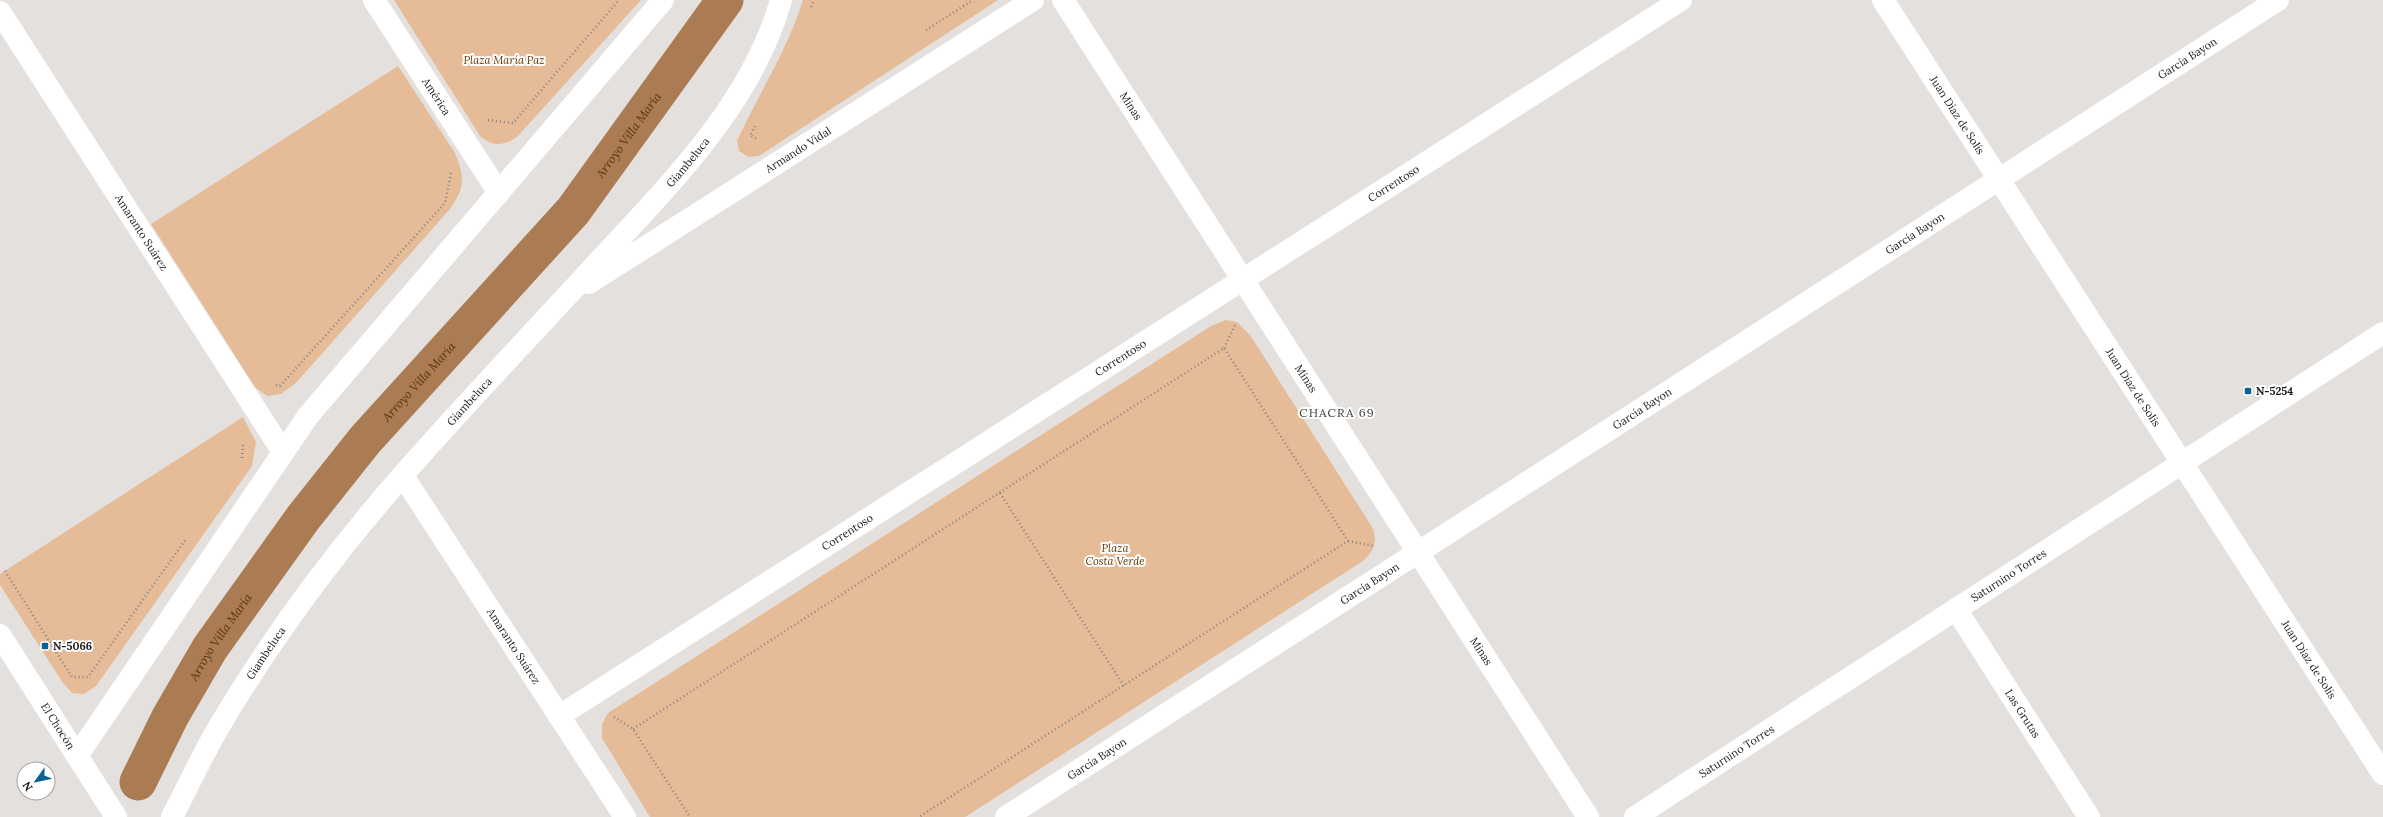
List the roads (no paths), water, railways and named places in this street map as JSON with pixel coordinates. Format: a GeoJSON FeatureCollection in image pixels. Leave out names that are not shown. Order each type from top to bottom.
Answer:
{"type":"FeatureCollection","features":[{"type":"Feature","properties":{"kind":"street","name":"América"},"geometry":{"type":"LineString","coordinates":[[374,0],[499,193]]}},
{"type":"Feature","properties":{"kind":"street"},"geometry":{"type":"LineString","coordinates":[[77,756],[283,452],[322,399],[663,0]]}},
{"type":"Feature","properties":{"kind":"street","name":"Giambeluca"},"geometry":{"type":"LineString","coordinates":[[172,817],[215,733],[271,645],[350,539],[402,476],[666,188],[716,126],[751,71],[767,39],[781,0]]}},
{"type":"Feature","properties":{"kind":"street","name":"Armando Vidal"},"geometry":{"type":"LineString","coordinates":[[564,299],[1033,0]]}},
{"type":"Feature","properties":{"kind":"street","name":"Minas"},"geometry":{"type":"LineString","coordinates":[[1063,0],[1588,817]]}},
{"type":"Feature","properties":{"kind":"street","name":"Correntoso"},"geometry":{"type":"LineString","coordinates":[[559,716],[1681,0]]}},
{"type":"Feature","properties":{"kind":"street","name":"Juan Díaz de Solís"},"geometry":{"type":"LineString","coordinates":[[1883,0],[2383,774]]}},
{"type":"Feature","properties":{"kind":"street","name":"García Bayon"},"geometry":{"type":"LineString","coordinates":[[1006,817],[2278,0]]}},
{"type":"Feature","properties":{"kind":"street","name":"Amaranto Suárez"},"geometry":{"type":"LineString","coordinates":[[0,12],[283,452]]}},
{"type":"Feature","properties":{"kind":"street","name":"Saturnino Torres"},"geometry":{"type":"LineString","coordinates":[[1635,817],[2383,333]]}},
{"type":"Feature","properties":{"kind":"street","name":"Amaranto Suárez"},"geometry":{"type":"LineString","coordinates":[[402,476],[625,817]]}},
{"type":"Feature","properties":{"kind":"street","name":"Las Grutas"},"geometry":{"type":"LineString","coordinates":[[1956,610],[2089,817]]}},
{"type":"Feature","properties":{"kind":"street","name":"El Chocón"},"geometry":{"type":"LineString","coordinates":[[0,635],[116,817]]}},
{"type":"Feature","properties":{"kind":"waterway","name":"Arroyo Villa María"},"geometry":{"type":"LineString","coordinates":[[138,782],[170,717],[210,648],[303,518],[365,440],[573,211],[725,0]]}},
{"type":"Feature","properties":{"kind":"place","name":"N-5254"},"geometry":{"type":"Point","coordinates":[2248,391]}},
{"type":"Feature","properties":{"kind":"place","name":"N-5066"},"geometry":{"type":"Point","coordinates":[45,646]}},
{"type":"Feature","properties":{"kind":"district","name":"CHACRA 69"},"geometry":{"type":"Point","coordinates":[1337,412]}},
{"type":"Feature","properties":{"kind":"park label","name":"Plaza María Paz"},"geometry":{"type":"Point","coordinates":[504,60]}},
{"type":"Feature","properties":{"kind":"park label","name":"Plaza Costa Verde"},"geometry":{"type":"Point","coordinates":[1115,554]}}]}
